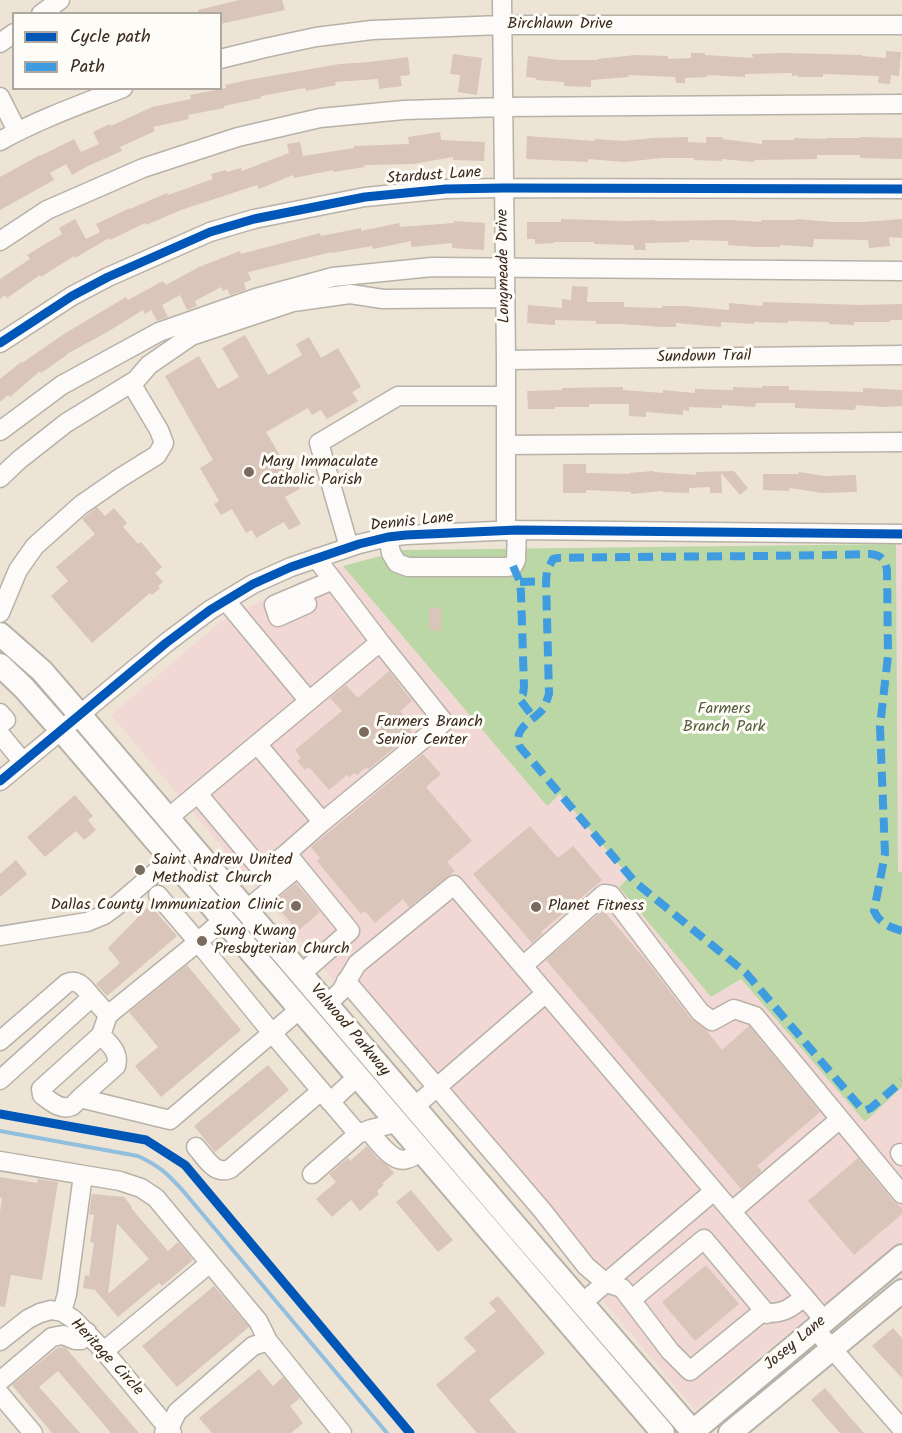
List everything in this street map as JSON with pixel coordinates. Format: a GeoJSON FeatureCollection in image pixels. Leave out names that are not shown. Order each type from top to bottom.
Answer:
{"type":"FeatureCollection","features":[{"type":"Feature","properties":{"kind":"main road","name":"Valwood Parkway"},"geometry":{"type":"LineString","coordinates":[[0,634],[42,671],[692,1432]]}},
{"type":"Feature","properties":{"kind":"main road","name":"Valwood Parkway"},"geometry":{"type":"LineString","coordinates":[[0,665],[61,730],[663,1433]]}},
{"type":"Feature","properties":{"kind":"main road"},"geometry":{"type":"LineString","coordinates":[[230,928],[260,945],[287,972],[301,974]]}},
{"type":"Feature","properties":{"kind":"main road"},"geometry":{"type":"LineString","coordinates":[[396,1123],[414,1107]]}},
{"type":"Feature","properties":{"kind":"main road"},"geometry":{"type":"LineString","coordinates":[[501,1246],[519,1230]]}},
{"type":"Feature","properties":{"kind":"main road","name":"Josey Lane"},"geometry":{"type":"LineString","coordinates":[[692,1432],[902,1256]]}},
{"type":"Feature","properties":{"kind":"main road","name":"Josey Lane"},"geometry":{"type":"LineString","coordinates":[[730,1433],[832,1349],[899,1300]]}},
{"type":"Feature","properties":{"kind":"street"},"geometry":{"type":"LineString","coordinates":[[44,12],[60,0]]}},
{"type":"Feature","properties":{"kind":"street","name":"Longmeade Drive"},"geometry":{"type":"LineString","coordinates":[[388,537],[391,553],[397,563],[408,567],[506,567],[513,566],[516,560],[506,445],[502,0]]}},
{"type":"Feature","properties":{"kind":"street","name":"Birchlawn Drive"},"geometry":{"type":"LineString","coordinates":[[222,59],[316,37],[361,31],[502,25],[902,25]]}},
{"type":"Feature","properties":{"kind":"street"},"geometry":{"type":"LineString","coordinates":[[0,141],[16,131],[118,90]]}},
{"type":"Feature","properties":{"kind":"street"},"geometry":{"type":"LineString","coordinates":[[0,97],[16,131]]}},
{"type":"Feature","properties":{"kind":"street"},"geometry":{"type":"LineString","coordinates":[[0,241],[47,210],[142,168],[238,137],[320,118],[404,110],[503,107],[902,104]]}},
{"type":"Feature","properties":{"kind":"street","name":"Stardust Lane"},"geometry":{"type":"LineString","coordinates":[[0,343],[72,296],[210,232],[254,219],[365,197],[446,189],[504,188],[902,189]]}},
{"type":"Feature","properties":{"kind":"street"},"geometry":{"type":"LineString","coordinates":[[0,431],[62,385],[159,332],[256,298],[333,277],[432,267],[902,271]]}},
{"type":"Feature","properties":{"kind":"street"},"geometry":{"type":"LineString","coordinates":[[0,478],[18,460],[66,423],[136,380],[149,365],[191,336],[293,302],[350,294],[383,299],[505,298]]}},
{"type":"Feature","properties":{"kind":"street","name":"Sundown Trail"},"geometry":{"type":"LineString","coordinates":[[506,360],[902,355]]}},
{"type":"Feature","properties":{"kind":"street"},"geometry":{"type":"LineString","coordinates":[[0,613],[18,570],[35,546],[81,505],[157,456],[164,443],[159,430],[131,383]]}},
{"type":"Feature","properties":{"kind":"street"},"geometry":{"type":"LineString","coordinates":[[349,547],[320,443],[398,396],[506,396]]}},
{"type":"Feature","properties":{"kind":"street"},"geometry":{"type":"LineString","coordinates":[[506,445],[902,442]]}},
{"type":"Feature","properties":{"kind":"street","name":"Dennis Lane"},"geometry":{"type":"LineString","coordinates":[[0,782],[166,643],[210,610],[253,584],[291,567],[349,547],[388,537],[512,531],[902,534]]}},
{"type":"Feature","properties":{"kind":"street"},"geometry":{"type":"LineString","coordinates":[[246,910],[292,860],[320,824],[444,722],[316,558]]}},
{"type":"Feature","properties":{"kind":"street"},"geometry":{"type":"LineString","coordinates":[[307,604],[278,617],[274,605],[333,580]]}},
{"type":"Feature","properties":{"kind":"street"},"geometry":{"type":"LineString","coordinates":[[226,601],[309,701]]}},
{"type":"Feature","properties":{"kind":"street"},"geometry":{"type":"LineString","coordinates":[[168,818],[380,642]]}},
{"type":"Feature","properties":{"kind":"street"},"geometry":{"type":"LineString","coordinates":[[0,713],[6,720],[0,724]]}},
{"type":"Feature","properties":{"kind":"street"},"geometry":{"type":"LineString","coordinates":[[0,734],[23,762]]}},
{"type":"Feature","properties":{"kind":"street"},"geometry":{"type":"LineString","coordinates":[[257,744],[320,819],[320,824]]}},
{"type":"Feature","properties":{"kind":"street"},"geometry":{"type":"LineString","coordinates":[[198,794],[260,868],[267,869],[292,860]]}},
{"type":"Feature","properties":{"kind":"street"},"geometry":{"type":"LineString","coordinates":[[0,936],[87,922],[104,915],[171,859]]}},
{"type":"Feature","properties":{"kind":"street"},"geometry":{"type":"LineString","coordinates":[[292,860],[351,931],[301,974]]}},
{"type":"Feature","properties":{"kind":"street"},"geometry":{"type":"LineString","coordinates":[[327,1005],[341,991],[357,964],[454,885],[804,1297],[832,1349],[902,1429]]}},
{"type":"Feature","properties":{"kind":"street"},"geometry":{"type":"LineString","coordinates":[[523,966],[604,894],[611,895],[700,1012],[712,1021],[734,1009],[755,1016],[902,1194]]}},
{"type":"Feature","properties":{"kind":"street"},"geometry":{"type":"LineString","coordinates":[[158,895],[326,1096],[363,1132],[396,1159],[408,1159],[421,1151]]}},
{"type":"Feature","properties":{"kind":"street"},"geometry":{"type":"LineString","coordinates":[[101,1035],[115,1051],[118,1059],[116,1066],[72,1106],[57,1106],[42,1095],[41,1089],[101,1035],[108,1015],[198,942],[230,928]]}},
{"type":"Feature","properties":{"kind":"street"},"geometry":{"type":"LineString","coordinates":[[0,1041],[72,981],[80,983],[108,1015]]}},
{"type":"Feature","properties":{"kind":"street"},"geometry":{"type":"LineString","coordinates":[[346,981],[542,1210],[586,1266],[606,1282],[622,1288],[670,1350],[690,1371],[761,1313],[776,1314],[792,1307],[804,1297]]}},
{"type":"Feature","properties":{"kind":"street"},"geometry":{"type":"LineString","coordinates":[[414,1107],[546,993]]}},
{"type":"Feature","properties":{"kind":"street"},"geometry":{"type":"LineString","coordinates":[[0,1080],[92,998]]}},
{"type":"Feature","properties":{"kind":"street"},"geometry":{"type":"LineString","coordinates":[[80,1098],[170,1120],[300,1009]]}},
{"type":"Feature","properties":{"kind":"street"},"geometry":{"type":"LineString","coordinates":[[196,1147],[214,1168],[224,1172],[326,1096],[357,1077]]}},
{"type":"Feature","properties":{"kind":"street"},"geometry":{"type":"LineString","coordinates":[[732,1211],[840,1119]]}},
{"type":"Feature","properties":{"kind":"street"},"geometry":{"type":"LineString","coordinates":[[312,1174],[363,1132],[396,1123]]}},
{"type":"Feature","properties":{"kind":"street"},"geometry":{"type":"LineString","coordinates":[[0,1161],[120,1181],[141,1188],[156,1198],[258,1321],[268,1341],[333,1430]]}},
{"type":"Feature","properties":{"kind":"street"},"geometry":{"type":"LineString","coordinates":[[62,1312],[67,1294],[83,1175]]}},
{"type":"Feature","properties":{"kind":"street"},"geometry":{"type":"LineString","coordinates":[[582,1303],[714,1191]]}},
{"type":"Feature","properties":{"kind":"street"},"geometry":{"type":"LineString","coordinates":[[519,1230],[542,1210]]}},
{"type":"Feature","properties":{"kind":"street"},"geometry":{"type":"LineString","coordinates":[[631,1300],[704,1239],[767,1314]]}},
{"type":"Feature","properties":{"kind":"street"},"geometry":{"type":"LineString","coordinates":[[104,1351],[210,1263]]}},
{"type":"Feature","properties":{"kind":"street","name":"Heritage Circle"},"geometry":{"type":"LineString","coordinates":[[3,1334],[39,1312],[51,1310],[62,1312],[73,1319],[104,1351],[168,1432]]}},
{"type":"Feature","properties":{"kind":"street"},"geometry":{"type":"LineString","coordinates":[[0,1382],[52,1337],[63,1335],[81,1340],[87,1332]]}},
{"type":"Feature","properties":{"kind":"street"},"geometry":{"type":"LineString","coordinates":[[168,1432],[177,1412],[253,1346],[268,1341]]}},
{"type":"Feature","properties":{"kind":"street"},"geometry":{"type":"LineString","coordinates":[[0,1394],[33,1433]]}},
{"type":"Feature","properties":{"kind":"shaded area"},"geometry":{"type":"Polygon","coordinates":[[[896,544],[902,544],[902,872],[898,872],[896,544]]]}},
{"type":"Feature","properties":{"kind":"shaded area"},"geometry":{"type":"Polygon","coordinates":[[[343,566],[546,805],[560,794],[630,877],[619,887],[711,997],[741,979],[865,1122],[902,1087],[902,1240],[695,1410],[111,715],[223,620],[305,579],[343,566]]]}},
{"type":"Feature","properties":{"kind":"green space","name":"Farmers Branch Park"},"geometry":{"type":"Polygon","coordinates":[[[896,544],[898,872],[902,872],[902,1087],[865,1122],[741,979],[711,997],[619,887],[629,877],[560,794],[547,806],[343,566],[403,550],[896,544]]]}},
{"type":"Feature","properties":{"kind":"building"},"geometry":{"type":"Polygon","coordinates":[[[239,0],[282,0],[285,10],[222,24],[222,12],[198,12],[198,10],[239,0]]]}},
{"type":"Feature","properties":{"kind":"building"},"geometry":{"type":"Polygon","coordinates":[[[886,51],[901,52],[899,76],[891,75],[890,84],[878,83],[879,76],[823,74],[823,77],[798,77],[798,75],[792,76],[792,73],[745,74],[745,77],[707,75],[707,77],[685,78],[685,83],[676,83],[675,77],[628,75],[629,77],[591,80],[591,87],[564,86],[564,82],[526,77],[528,56],[559,60],[597,60],[636,55],[668,56],[668,59],[691,58],[691,53],[753,58],[752,54],[784,53],[862,55],[886,58],[886,51]]]}},
{"type":"Feature","properties":{"kind":"building"},"geometry":{"type":"Polygon","coordinates":[[[453,54],[482,58],[477,95],[458,92],[460,75],[450,74],[453,54]]]}},
{"type":"Feature","properties":{"kind":"building"},"geometry":{"type":"Polygon","coordinates":[[[408,57],[410,75],[400,76],[402,86],[379,89],[378,79],[335,82],[336,85],[261,96],[261,98],[224,106],[224,108],[188,115],[189,119],[153,127],[155,131],[120,147],[122,151],[72,175],[66,164],[50,173],[54,180],[0,210],[0,177],[74,139],[81,152],[99,144],[93,132],[152,107],[191,99],[190,95],[222,90],[226,88],[225,85],[253,79],[340,64],[408,57]]]}},
{"type":"Feature","properties":{"kind":"building"},"geometry":{"type":"Polygon","coordinates":[[[440,132],[441,140],[485,142],[484,161],[453,160],[453,157],[413,164],[364,165],[365,167],[333,172],[333,170],[294,178],[293,175],[259,189],[257,185],[181,210],[146,225],[145,223],[110,240],[109,238],[41,277],[40,275],[7,298],[5,295],[0,299],[0,279],[30,259],[27,255],[62,234],[59,228],[75,219],[86,239],[100,232],[96,224],[167,193],[168,195],[213,179],[211,174],[241,168],[242,171],[289,153],[287,144],[300,142],[303,156],[354,148],[354,146],[409,144],[408,137],[440,132]]]}},
{"type":"Feature","properties":{"kind":"building"},"geometry":{"type":"Polygon","coordinates":[[[527,136],[595,141],[595,139],[623,141],[688,137],[688,142],[706,143],[706,137],[723,137],[722,139],[762,144],[762,140],[794,140],[794,138],[902,138],[902,159],[860,158],[860,155],[817,155],[817,159],[754,160],[754,162],[722,159],[722,161],[694,160],[694,158],[661,158],[625,162],[588,159],[588,162],[526,159],[527,136]]]}},
{"type":"Feature","properties":{"kind":"building"},"geometry":{"type":"Polygon","coordinates":[[[561,219],[761,222],[761,220],[797,219],[864,222],[902,219],[902,238],[889,237],[890,246],[869,248],[868,240],[814,239],[813,247],[780,245],[780,247],[756,247],[728,245],[728,241],[689,240],[689,242],[645,243],[646,250],[634,250],[634,245],[594,244],[594,242],[535,244],[535,239],[527,239],[527,222],[561,222],[561,219]]]}},
{"type":"Feature","properties":{"kind":"building"},"geometry":{"type":"Polygon","coordinates":[[[454,221],[485,223],[484,250],[452,248],[452,243],[411,247],[411,241],[373,249],[372,246],[332,252],[248,272],[251,280],[244,283],[246,290],[230,295],[227,289],[223,291],[221,287],[195,301],[197,306],[187,310],[180,295],[162,305],[168,317],[157,321],[151,310],[145,314],[143,310],[67,354],[41,373],[40,371],[10,397],[8,395],[0,402],[0,379],[21,362],[126,297],[128,300],[163,281],[166,285],[199,267],[240,251],[241,254],[320,233],[321,236],[399,223],[400,227],[454,223],[454,221]]]}},
{"type":"Feature","properties":{"kind":"building"},"geometry":{"type":"Polygon","coordinates":[[[572,286],[588,287],[587,302],[624,302],[624,307],[683,306],[729,310],[729,303],[762,306],[763,302],[902,304],[902,320],[854,322],[854,325],[788,321],[788,323],[754,322],[754,324],[721,322],[721,327],[676,323],[676,327],[663,327],[555,320],[555,325],[527,323],[528,305],[562,308],[562,299],[571,300],[572,286]]]}},
{"type":"Feature","properties":{"kind":"building"},"geometry":{"type":"Polygon","coordinates":[[[245,335],[268,375],[302,355],[296,344],[309,337],[321,358],[338,348],[361,387],[352,392],[358,401],[327,419],[321,410],[312,415],[308,408],[266,432],[300,489],[285,497],[301,524],[289,530],[284,522],[256,538],[252,530],[246,533],[232,509],[221,515],[214,504],[219,501],[200,468],[213,460],[165,376],[199,356],[218,389],[239,377],[222,348],[245,335]]]}},
{"type":"Feature","properties":{"kind":"building"},"geometry":{"type":"Polygon","coordinates":[[[762,386],[789,386],[789,390],[863,392],[863,388],[902,390],[902,406],[856,405],[855,410],[795,408],[795,403],[756,403],[755,407],[722,405],[722,408],[689,407],[689,411],[683,410],[683,415],[646,412],[646,417],[629,416],[629,404],[589,404],[589,407],[528,409],[527,391],[623,387],[623,390],[695,393],[695,389],[733,390],[733,387],[762,388],[762,386]]]}},
{"type":"Feature","properties":{"kind":"building"},"geometry":{"type":"Polygon","coordinates":[[[563,464],[586,464],[586,473],[629,474],[654,471],[696,475],[696,472],[734,471],[748,488],[740,495],[721,473],[722,493],[710,493],[710,487],[689,488],[689,493],[663,491],[631,494],[631,492],[586,490],[586,493],[563,493],[563,464]]]}},
{"type":"Feature","properties":{"kind":"building"},"geometry":{"type":"Polygon","coordinates":[[[799,472],[824,476],[856,475],[857,492],[822,493],[790,488],[789,491],[763,490],[763,474],[798,474],[799,472]]]}},
{"type":"Feature","properties":{"kind":"building"},"geometry":{"type":"Polygon","coordinates":[[[97,507],[105,516],[114,508],[127,523],[123,527],[138,544],[141,542],[162,567],[155,573],[163,582],[152,595],[150,593],[92,643],[51,596],[68,581],[56,567],[95,534],[82,519],[97,507]]]}},
{"type":"Feature","properties":{"kind":"building"},"geometry":{"type":"Polygon","coordinates":[[[429,607],[441,608],[441,631],[429,630],[429,607]]]}},
{"type":"Feature","properties":{"kind":"building","name":"Farmers Branch Senior Center"},"geometry":{"type":"Polygon","coordinates":[[[389,671],[412,701],[400,711],[414,727],[410,730],[412,733],[369,769],[366,767],[357,775],[354,773],[349,777],[347,775],[329,790],[309,767],[305,770],[297,761],[301,758],[295,750],[342,711],[330,698],[346,685],[358,698],[389,671]]]}},
{"type":"Feature","properties":{"kind":"building"},"geometry":{"type":"Polygon","coordinates":[[[423,754],[441,774],[426,787],[472,841],[447,862],[455,871],[409,907],[403,899],[375,923],[365,911],[361,914],[317,861],[320,858],[311,847],[423,754]]]}},
{"type":"Feature","properties":{"kind":"building"},"geometry":{"type":"Polygon","coordinates":[[[75,795],[93,816],[88,820],[96,830],[84,840],[76,831],[45,857],[27,837],[75,795]]]}},
{"type":"Feature","properties":{"kind":"building","name":"Planet Fitness"},"geometry":{"type":"Polygon","coordinates":[[[530,826],[558,858],[573,846],[602,880],[541,932],[542,934],[532,943],[473,874],[530,826]]]}},
{"type":"Feature","properties":{"kind":"building"},"geometry":{"type":"Polygon","coordinates":[[[16,860],[27,874],[0,897],[0,874],[16,860]]]}},
{"type":"Feature","properties":{"kind":"building","name":"Dallas County Immunization Clinic"},"geometry":{"type":"Polygon","coordinates":[[[296,883],[320,912],[298,931],[273,902],[296,883]]]}},
{"type":"Feature","properties":{"kind":"building"},"geometry":{"type":"Polygon","coordinates":[[[150,905],[177,936],[107,996],[96,984],[120,963],[108,948],[150,905]]]}},
{"type":"Feature","properties":{"kind":"building"},"geometry":{"type":"Polygon","coordinates":[[[603,910],[649,964],[691,1019],[706,1030],[722,1050],[749,1026],[820,1112],[757,1166],[762,1171],[741,1189],[546,960],[603,910]]]}},
{"type":"Feature","properties":{"kind":"building"},"geometry":{"type":"Polygon","coordinates":[[[187,965],[241,1030],[161,1097],[135,1066],[158,1047],[129,1012],[187,965]]]}},
{"type":"Feature","properties":{"kind":"building"},"geometry":{"type":"Polygon","coordinates":[[[268,1065],[289,1090],[215,1152],[194,1126],[268,1065]]]}},
{"type":"Feature","properties":{"kind":"building"},"geometry":{"type":"Polygon","coordinates":[[[367,1146],[394,1173],[377,1191],[379,1194],[360,1211],[351,1200],[332,1217],[316,1199],[336,1182],[329,1174],[348,1158],[350,1161],[367,1146]]]}},
{"type":"Feature","properties":{"kind":"building"},"geometry":{"type":"Polygon","coordinates":[[[858,1158],[893,1201],[902,1208],[902,1214],[854,1255],[808,1201],[858,1158]]]}},
{"type":"Feature","properties":{"kind":"building"},"geometry":{"type":"Polygon","coordinates":[[[0,1177],[37,1183],[38,1179],[58,1182],[42,1280],[11,1275],[5,1307],[0,1306],[2,1198],[0,1198],[0,1177]]]}},
{"type":"Feature","properties":{"kind":"building"},"geometry":{"type":"Polygon","coordinates":[[[411,1190],[453,1240],[438,1252],[396,1202],[411,1190]]]}},
{"type":"Feature","properties":{"kind":"building"},"geometry":{"type":"Polygon","coordinates":[[[92,1194],[124,1197],[168,1251],[178,1242],[193,1260],[162,1286],[159,1283],[118,1317],[95,1290],[83,1288],[85,1275],[89,1276],[94,1243],[90,1242],[94,1215],[89,1214],[92,1194]],[[117,1223],[108,1294],[149,1259],[117,1223]]]}},
{"type":"Feature","properties":{"kind":"building"},"geometry":{"type":"Polygon","coordinates":[[[706,1265],[739,1304],[695,1341],[662,1302],[706,1265]]]}},
{"type":"Feature","properties":{"kind":"building"},"geometry":{"type":"Polygon","coordinates":[[[214,1286],[249,1327],[177,1387],[142,1346],[214,1286]]]}},
{"type":"Feature","properties":{"kind":"building"},"geometry":{"type":"Polygon","coordinates":[[[498,1296],[545,1353],[489,1400],[517,1433],[477,1433],[436,1385],[476,1351],[464,1338],[496,1311],[489,1303],[498,1296]]]}},
{"type":"Feature","properties":{"kind":"building"},"geometry":{"type":"Polygon","coordinates":[[[893,1328],[902,1338],[902,1378],[872,1346],[893,1328]]]}},
{"type":"Feature","properties":{"kind":"building"},"geometry":{"type":"Polygon","coordinates":[[[57,1348],[66,1348],[139,1433],[111,1433],[58,1371],[39,1387],[80,1433],[52,1433],[12,1385],[57,1348]]]}},
{"type":"Feature","properties":{"kind":"building"},"geometry":{"type":"Polygon","coordinates":[[[259,1369],[273,1386],[283,1377],[300,1398],[290,1406],[303,1423],[291,1433],[212,1433],[199,1418],[259,1369]]]}},
{"type":"Feature","properties":{"kind":"building"},"geometry":{"type":"Polygon","coordinates":[[[825,1388],[864,1433],[840,1433],[811,1400],[825,1388]]]}},
{"type":"Feature","properties":{"kind":"waterway"},"geometry":{"type":"LineString","coordinates":[[0,1131],[138,1156],[164,1171],[387,1433]]}},
{"type":"Feature","properties":{"kind":"marked path"},"geometry":{"type":"LineString","coordinates":[[902,931],[882,922],[874,911],[885,854],[880,726],[888,656],[887,570],[882,558],[870,554],[553,559],[547,571],[546,581],[549,694],[544,708],[521,730],[518,740],[520,747],[635,882],[746,973],[861,1108],[866,1110],[871,1108],[902,1081]]}},
{"type":"Feature","properties":{"kind":"marked path"},"geometry":{"type":"LineString","coordinates":[[513,566],[520,582],[521,593],[524,687],[520,697],[534,718]]}},
{"type":"Feature","properties":{"kind":"marked path"},"geometry":{"type":"LineString","coordinates":[[520,582],[546,581]]}},
{"type":"Feature","properties":{"kind":"cycle path"},"geometry":{"type":"LineString","coordinates":[[0,343],[72,296],[108,277],[210,232],[254,219],[365,197],[446,189],[504,188],[902,189]]}},
{"type":"Feature","properties":{"kind":"cycle path"},"geometry":{"type":"LineString","coordinates":[[0,781],[166,643],[210,610],[253,584],[291,567],[359,544],[406,535],[517,530],[902,534]]}},
{"type":"Feature","properties":{"kind":"cycle path"},"geometry":{"type":"LineString","coordinates":[[0,1114],[146,1140],[185,1165],[410,1433]]}},
{"type":"Feature","properties":{"kind":"place","name":"Mary Immaculate Catholic Parish"},"geometry":{"type":"Point","coordinates":[249,472]}},
{"type":"Feature","properties":{"kind":"place","name":"Farmers Branch Senior Center"},"geometry":{"type":"Point","coordinates":[364,732]}},
{"type":"Feature","properties":{"kind":"place","name":"Saint Andrew United Methodist Church"},"geometry":{"type":"Point","coordinates":[140,870]}},
{"type":"Feature","properties":{"kind":"place","name":"Dallas County Immunization Clinic"},"geometry":{"type":"Point","coordinates":[296,906]}},
{"type":"Feature","properties":{"kind":"place","name":"Planet Fitness"},"geometry":{"type":"Point","coordinates":[536,907]}},
{"type":"Feature","properties":{"kind":"place","name":"Sung Kwang Presbyterian Church"},"geometry":{"type":"Point","coordinates":[202,941]}}]}
